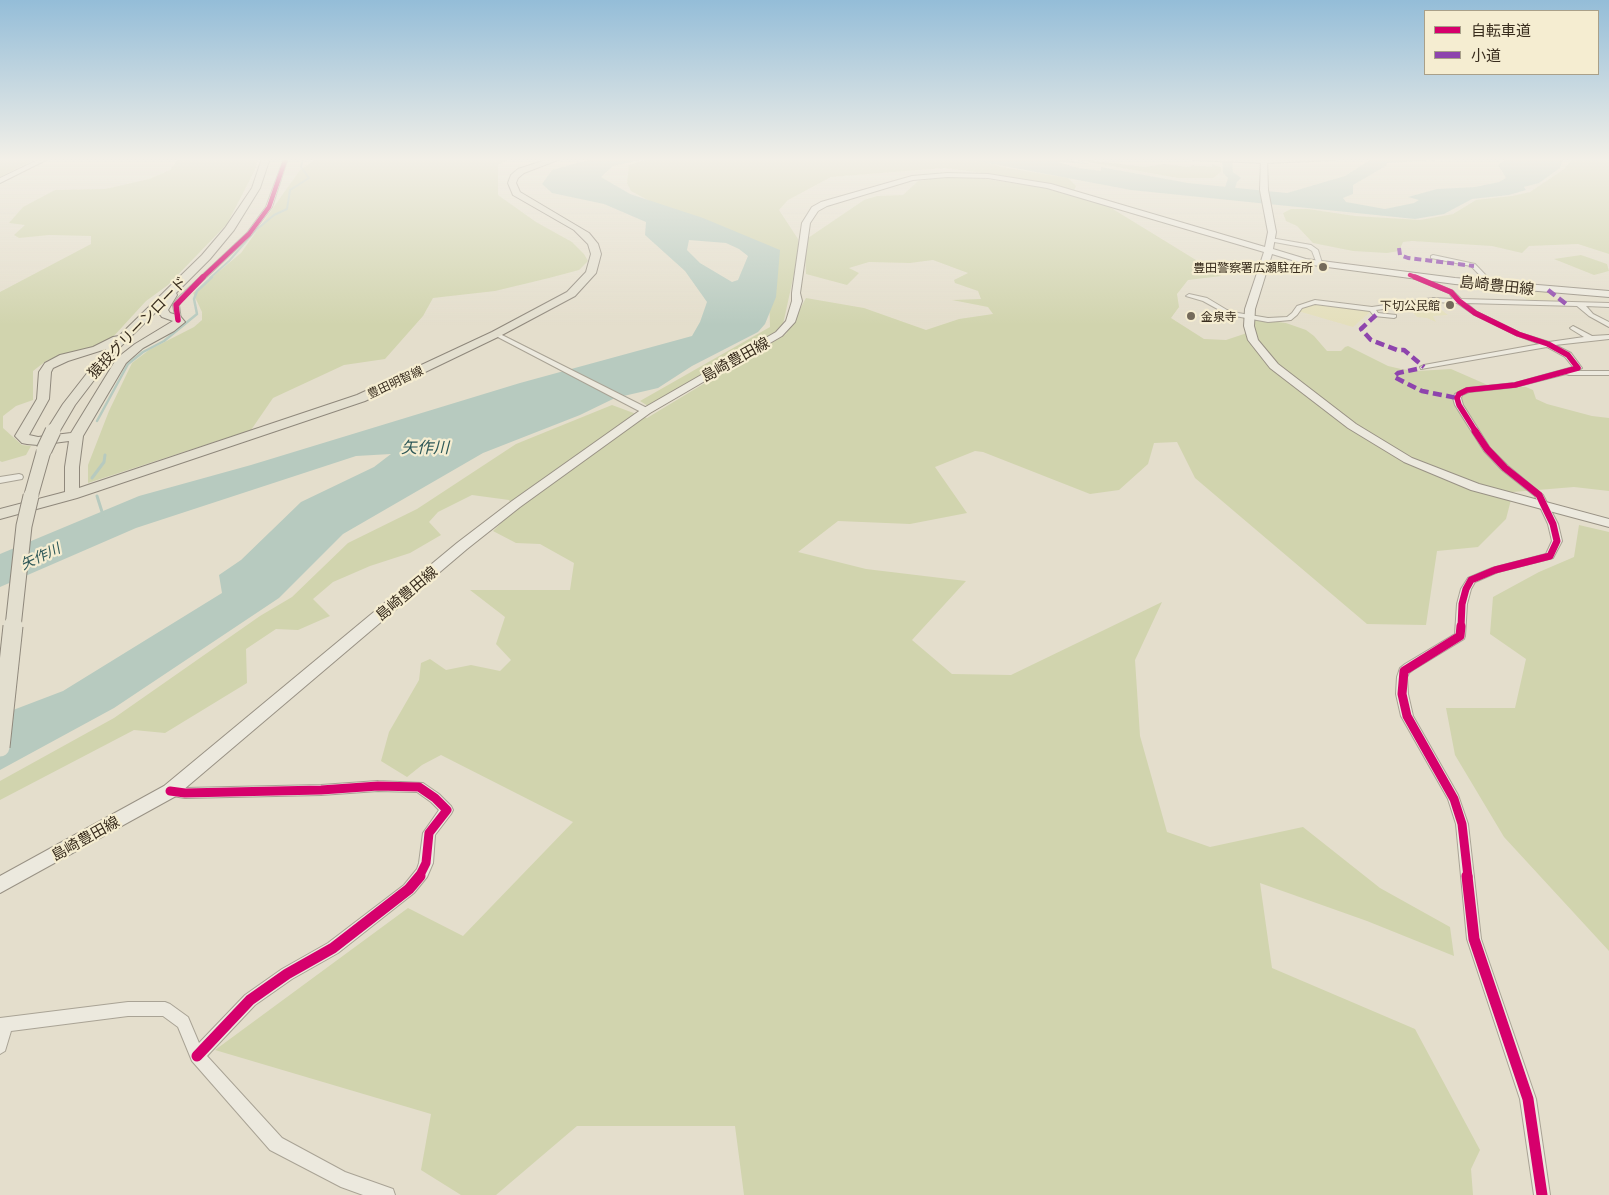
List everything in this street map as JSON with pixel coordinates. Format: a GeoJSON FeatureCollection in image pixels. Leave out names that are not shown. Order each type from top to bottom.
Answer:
{"type":"FeatureCollection","features":[{"type":"Feature","properties":{"kind":"main road","name":"猿投グリーンロード"},"geometry":{"type":"LineString","coordinates":[[0,747],[24,526],[30,496],[44,450],[69,404],[83,385],[131,329],[218,243],[239,214]]}},
{"type":"Feature","properties":{"kind":"main road","name":"豊田明智線"},"geometry":{"type":"LineString","coordinates":[[0,514],[72,495],[361,398],[496,334],[577,290],[592,273],[596,254],[593,244],[586,235],[550,214]]}},
{"type":"Feature","properties":{"kind":"main road","name":"島崎豊田線"},"geometry":{"type":"LineString","coordinates":[[0,885],[170,791],[206,763],[462,546],[516,504],[643,409],[772,340],[790,322],[797,301],[796,293],[806,223],[812,214]]}},
{"type":"Feature","properties":{"kind":"main road","name":"島崎豊田線"},"geometry":{"type":"LineString","coordinates":[[1141,214],[1269,252],[1320,264],[1492,285],[1609,294]]}},
{"type":"Feature","properties":{"kind":"main road"},"geometry":{"type":"LineString","coordinates":[[1269,214],[1272,226],[1269,252],[1250,309],[1249,326],[1254,340],[1274,366],[1352,426],[1408,460],[1475,487],[1609,523]]}},
{"type":"Feature","properties":{"kind":"main road"},"geometry":{"type":"LineString","coordinates":[[72,495],[72,467],[76,436],[121,361],[139,346],[177,325],[178,320],[166,315],[162,310],[167,301],[204,263],[218,243]]}},
{"type":"Feature","properties":{"kind":"main road"},"geometry":{"type":"LineString","coordinates":[[83,385],[143,327],[157,321],[172,322],[172,326],[165,332]]}},
{"type":"Feature","properties":{"kind":"main road"},"geometry":{"type":"LineString","coordinates":[[76,436],[38,441],[27,440],[22,436],[43,399],[45,372],[53,363],[103,346],[131,329]]}},
{"type":"Feature","properties":{"kind":"main road"},"geometry":{"type":"LineString","coordinates":[[53,363],[73,359],[82,363],[82,373],[69,404]]}},
{"type":"Feature","properties":{"kind":"street"},"geometry":{"type":"LineString","coordinates":[[178,320],[176,305],[180,299],[249,234],[265,214]]}},
{"type":"Feature","properties":{"kind":"street"},"geometry":{"type":"LineString","coordinates":[[1271,240],[1309,246],[1315,250],[1320,264]]}},
{"type":"Feature","properties":{"kind":"street"},"geometry":{"type":"LineString","coordinates":[[1433,257],[1473,265],[1492,285]]}},
{"type":"Feature","properties":{"kind":"street"},"geometry":{"type":"LineString","coordinates":[[1410,275],[1446,289],[1475,313],[1518,334],[1548,344],[1568,355],[1578,368],[1516,385],[1467,390],[1459,394],[1457,398],[1459,405],[1491,453],[1539,495],[1546,506],[1557,533],[1557,541],[1550,556],[1495,570],[1471,580],[1466,589],[1462,604],[1460,636],[1404,671],[1402,694],[1407,716],[1454,798],[1462,824],[1474,939],[1528,1099],[1542,1195]]}},
{"type":"Feature","properties":{"kind":"street"},"geometry":{"type":"LineString","coordinates":[[1189,296],[1206,299],[1225,311],[1268,320],[1289,319],[1299,307],[1315,302],[1372,309],[1433,300],[1609,305]]}},
{"type":"Feature","properties":{"kind":"street"},"geometry":{"type":"LineString","coordinates":[[1578,304],[1609,325]]}},
{"type":"Feature","properties":{"kind":"street"},"geometry":{"type":"LineString","coordinates":[[1372,309],[1376,315],[1394,316]]}},
{"type":"Feature","properties":{"kind":"street"},"geometry":{"type":"LineString","coordinates":[[1572,328],[1591,338]]}},
{"type":"Feature","properties":{"kind":"street"},"geometry":{"type":"LineString","coordinates":[[496,334],[643,409]]}},
{"type":"Feature","properties":{"kind":"street"},"geometry":{"type":"LineString","coordinates":[[1424,367],[1548,344],[1609,337]]}},
{"type":"Feature","properties":{"kind":"street"},"geometry":{"type":"LineString","coordinates":[[1564,372],[1572,374],[1609,373]]}},
{"type":"Feature","properties":{"kind":"street"},"geometry":{"type":"LineString","coordinates":[[0,480],[19,478]]}},
{"type":"Feature","properties":{"kind":"street"},"geometry":{"type":"LineString","coordinates":[[170,791],[185,793],[321,790],[378,786],[419,787],[435,798],[446,810],[429,833],[426,863],[422,873],[409,889],[333,948],[310,960],[263,990],[235,1014],[197,1056]]}},
{"type":"Feature","properties":{"kind":"street"},"geometry":{"type":"LineString","coordinates":[[0,1046],[3,1025],[128,1009],[165,1009],[182,1022],[197,1056],[276,1144],[341,1179],[387,1195]]}},
{"type":"Feature","properties":{"kind":"shaded area"},"geometry":{"type":"Polygon","coordinates":[[[1520,290],[1548,292],[1562,302],[1527,300],[1522,296],[1520,290]]]}},
{"type":"Feature","properties":{"kind":"shaded area"},"geometry":{"type":"Polygon","coordinates":[[[1430,301],[1448,315],[1433,316],[1436,322],[1427,318],[1417,317],[1408,307],[1401,303],[1430,301]]]}},
{"type":"Feature","properties":{"kind":"shaded area"},"geometry":{"type":"Polygon","coordinates":[[[1316,303],[1369,310],[1369,313],[1353,327],[1298,311],[1303,306],[1316,303]]]}},
{"type":"Feature","properties":{"kind":"green space"},"geometry":{"type":"Polygon","coordinates":[[[17,214],[232,214],[227,224],[168,285],[146,301],[112,338],[90,349],[64,354],[46,361],[33,371],[33,400],[16,406],[3,416],[3,428],[22,445],[31,446],[26,455],[2,462],[0,461],[0,292],[91,244],[91,236],[49,235],[19,238],[14,235],[25,225],[9,223],[17,214]]]}},
{"type":"Feature","properties":{"kind":"green space"},"geometry":{"type":"Polygon","coordinates":[[[269,214],[524,214],[572,242],[588,261],[579,270],[495,291],[433,298],[423,316],[385,359],[344,365],[273,398],[251,430],[88,483],[88,465],[109,411],[132,363],[149,350],[194,327],[202,320],[202,312],[193,293],[241,253],[269,214]]]}},
{"type":"Feature","properties":{"kind":"green space"},"geometry":{"type":"Polygon","coordinates":[[[680,214],[781,214],[798,239],[799,251],[782,329],[648,406],[640,401],[770,327],[769,292],[778,253],[680,214]]]}},
{"type":"Feature","properties":{"kind":"green space"},"geometry":{"type":"Polygon","coordinates":[[[844,214],[1121,214],[1222,276],[1188,280],[1177,294],[1179,307],[1171,318],[1204,339],[1226,340],[1244,334],[1252,329],[1254,319],[1286,323],[1306,330],[1327,351],[1341,351],[1348,346],[1388,366],[1401,369],[1417,371],[1451,369],[1490,386],[1526,387],[1533,390],[1536,399],[1547,404],[1592,416],[1609,418],[1609,491],[1574,487],[1513,492],[1506,519],[1478,547],[1437,551],[1426,625],[1367,624],[1195,478],[1177,442],[1154,443],[1148,464],[1119,490],[1090,494],[983,452],[975,451],[935,467],[967,513],[910,524],[838,521],[798,552],[866,569],[966,581],[912,640],[952,674],[1011,675],[1162,602],[1135,660],[1140,736],[1167,832],[1210,847],[1303,827],[1380,888],[1450,927],[1454,956],[1367,921],[1260,883],[1272,968],[1415,1029],[1480,1150],[1471,1169],[1473,1195],[744,1195],[735,1126],[577,1126],[496,1195],[461,1195],[421,1170],[431,1114],[215,1050],[408,908],[463,936],[573,822],[441,755],[422,765],[407,777],[381,761],[389,732],[419,680],[421,663],[430,659],[446,670],[471,665],[500,671],[511,660],[496,644],[505,617],[470,590],[570,590],[574,563],[540,544],[516,543],[493,531],[514,510],[509,500],[472,495],[438,512],[429,522],[441,535],[410,553],[370,566],[333,582],[313,599],[330,616],[298,630],[276,629],[246,649],[247,683],[165,733],[134,730],[0,800],[0,781],[114,718],[260,616],[292,597],[348,543],[417,509],[516,444],[612,405],[647,418],[786,334],[806,298],[864,308],[926,330],[959,319],[993,314],[988,307],[952,300],[981,299],[978,291],[955,283],[954,280],[968,273],[933,260],[910,263],[869,262],[849,268],[859,273],[847,285],[806,274],[805,253],[808,238],[844,214]]]}},
{"type":"Feature","properties":{"kind":"green space"},"geometry":{"type":"Polygon","coordinates":[[[1283,214],[1340,214],[1420,220],[1453,214],[1609,214],[1609,254],[1578,244],[1529,246],[1522,253],[1492,246],[1412,241],[1403,242],[1399,251],[1387,253],[1353,251],[1313,243],[1297,226],[1286,221],[1283,214]]]}},
{"type":"Feature","properties":{"kind":"green space"},"geometry":{"type":"Polygon","coordinates":[[[1581,255],[1607,264],[1609,271],[1594,275],[1554,259],[1581,255]]]}},
{"type":"Feature","properties":{"kind":"green space"},"geometry":{"type":"Polygon","coordinates":[[[1579,525],[1609,532],[1609,951],[1504,837],[1455,755],[1446,708],[1515,708],[1526,659],[1490,634],[1493,597],[1539,572],[1574,557],[1579,525]]]}},
{"type":"Feature","properties":{"kind":"water","name":"矢作川"},"geometry":{"type":"Polygon","coordinates":[[[627,214],[690,214],[780,250],[776,297],[765,324],[758,332],[692,366],[658,388],[615,398],[580,415],[483,453],[343,534],[279,598],[114,708],[0,770],[0,715],[63,691],[222,593],[219,575],[241,560],[301,502],[374,467],[391,454],[356,456],[136,528],[0,587],[0,554],[139,496],[251,465],[520,383],[692,336],[700,322],[707,302],[685,271],[645,235],[646,222],[627,214]],[[689,240],[687,250],[700,263],[732,282],[738,280],[748,256],[726,243],[689,240]]]}},
{"type":"Feature","properties":{"kind":"water"},"geometry":{"type":"Polygon","coordinates":[[[1364,214],[1444,214],[1415,219],[1364,214]]]}},
{"type":"Feature","properties":{"kind":"waterway"},"geometry":{"type":"LineString","coordinates":[[210,278],[229,261],[256,230],[277,214]]}},
{"type":"Feature","properties":{"kind":"waterway"},"geometry":{"type":"LineString","coordinates":[[97,421],[128,364],[143,352],[164,341],[197,314],[194,299],[197,291],[212,277]]}},
{"type":"Feature","properties":{"kind":"waterway"},"geometry":{"type":"LineString","coordinates":[[92,478],[104,462],[105,455]]}},
{"type":"Feature","properties":{"kind":"waterway"},"geometry":{"type":"LineString","coordinates":[[97,496],[103,515]]}},
{"type":"Feature","properties":{"kind":"marked path"},"geometry":{"type":"LineString","coordinates":[[1399,248],[1400,255],[1408,258],[1474,266]]}},
{"type":"Feature","properties":{"kind":"marked path"},"geometry":{"type":"LineString","coordinates":[[1548,290],[1566,304]]}},
{"type":"Feature","properties":{"kind":"marked path"},"geometry":{"type":"LineString","coordinates":[[1376,315],[1361,329],[1371,340],[1397,350],[1404,350],[1424,367]]}},
{"type":"Feature","properties":{"kind":"marked path"},"geometry":{"type":"LineString","coordinates":[[1417,369],[1398,373],[1394,377],[1422,391],[1457,398]]}},
{"type":"Feature","properties":{"kind":"cycle path"},"geometry":{"type":"LineString","coordinates":[[178,320],[176,305],[180,299],[249,234],[264,214]]}},
{"type":"Feature","properties":{"kind":"cycle path"},"geometry":{"type":"LineString","coordinates":[[1410,275],[1451,292],[1459,301],[1475,313],[1518,334],[1548,344],[1568,355],[1578,368],[1515,385],[1467,390],[1459,394],[1457,398],[1459,405],[1487,449],[1505,468],[1539,495],[1553,524],[1557,541],[1550,556],[1495,570],[1471,580],[1466,589],[1462,604],[1460,636],[1409,667],[1404,671],[1402,677],[1402,694],[1407,716],[1454,799],[1462,824],[1474,939],[1528,1099],[1542,1195]]}},
{"type":"Feature","properties":{"kind":"cycle path"},"geometry":{"type":"LineString","coordinates":[[170,791],[185,793],[321,790],[378,786],[419,787],[435,798],[447,810],[429,833],[426,863],[422,873],[409,889],[333,948],[287,974],[250,1000],[197,1056]]}},
{"type":"Feature","properties":{"kind":"place","name":"豊田警察署広瀬駐在所"},"geometry":{"type":"Point","coordinates":[1323,267]}},
{"type":"Feature","properties":{"kind":"place","name":"下切公民館"},"geometry":{"type":"Point","coordinates":[1450,305]}},
{"type":"Feature","properties":{"kind":"place","name":"金泉寺"},"geometry":{"type":"Point","coordinates":[1191,316]}}]}
